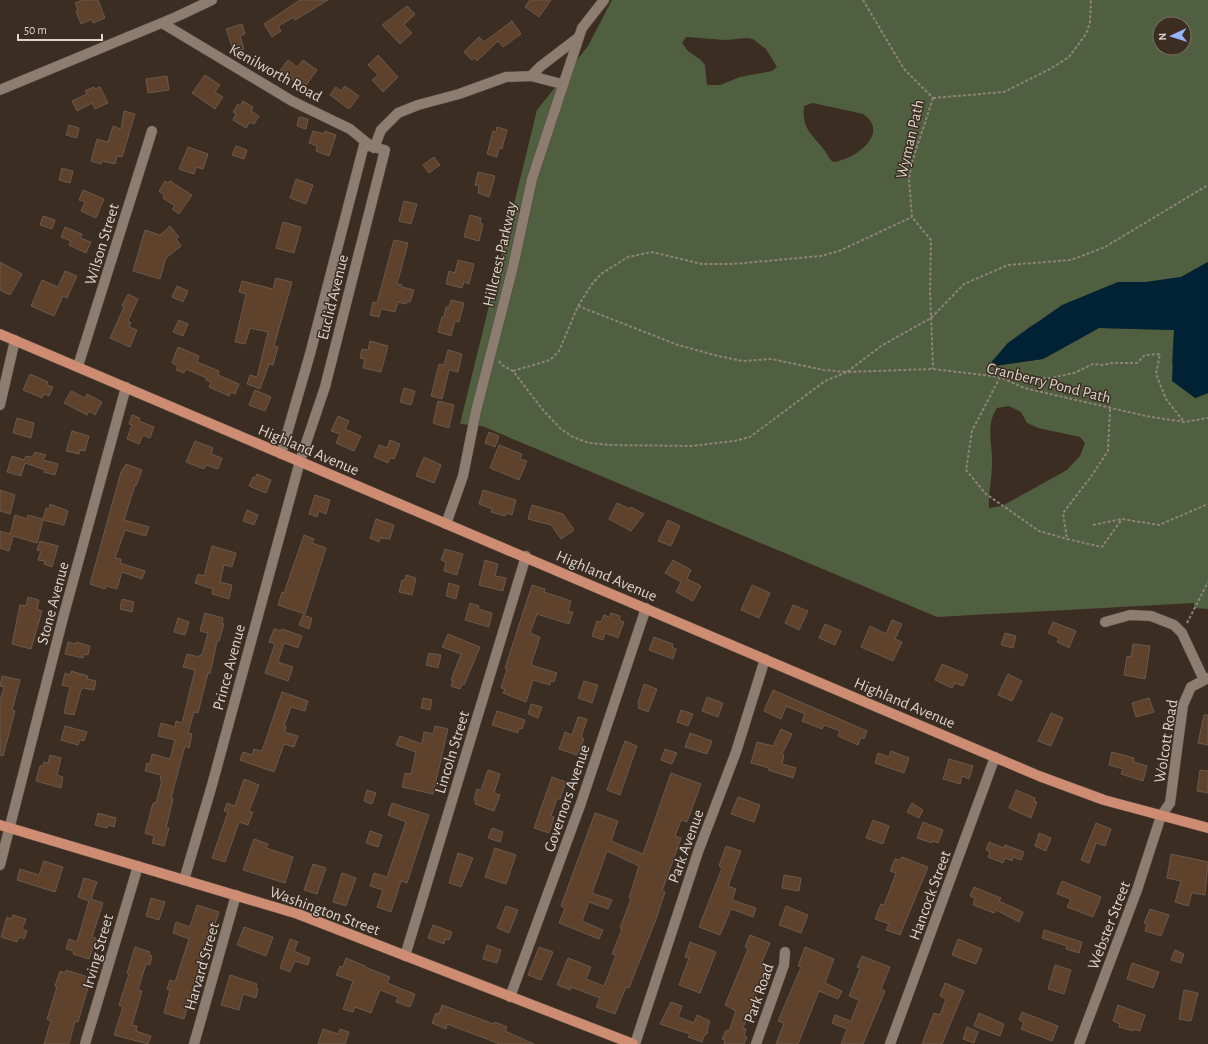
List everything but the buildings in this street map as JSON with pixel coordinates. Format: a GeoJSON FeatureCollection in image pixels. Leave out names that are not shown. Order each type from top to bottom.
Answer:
{"type":"FeatureCollection","features":[{"type":"Feature","properties":{"kind":"main road","name":"Highland Avenue"},"geometry":{"type":"LineString","coordinates":[[0,334],[446,524],[526,556],[1039,776],[1104,800],[1208,828]]}},
{"type":"Feature","properties":{"kind":"main road","name":"Washington Street"},"geometry":{"type":"LineString","coordinates":[[0,825],[298,914],[634,1044]]}},
{"type":"Feature","properties":{"kind":"street"},"geometry":{"type":"LineString","coordinates":[[0,90],[162,23],[212,0]]}},
{"type":"Feature","properties":{"kind":"street","name":"Hillcrest Parkway"},"geometry":{"type":"LineString","coordinates":[[446,524],[463,476],[491,348],[513,267],[532,179],[562,84],[582,28],[604,0]]}},
{"type":"Feature","properties":{"kind":"street","name":"Kenilworth Road"},"geometry":{"type":"LineString","coordinates":[[162,23],[292,101],[350,129],[374,148]]}},
{"type":"Feature","properties":{"kind":"street"},"geometry":{"type":"LineString","coordinates":[[531,76],[552,57],[579,37]]}},
{"type":"Feature","properties":{"kind":"street"},"geometry":{"type":"LineString","coordinates":[[374,148],[381,130],[398,113],[418,105],[459,94],[506,77],[531,76],[562,84]]}},
{"type":"Feature","properties":{"kind":"street","name":"Wilson Street"},"geometry":{"type":"LineString","coordinates":[[78,366],[152,131]]}},
{"type":"Feature","properties":{"kind":"street","name":"Euclid Avenue"},"geometry":{"type":"LineString","coordinates":[[281,454],[310,354],[337,244],[364,145],[385,150],[325,387],[300,461]]}},
{"type":"Feature","properties":{"kind":"street"},"geometry":{"type":"LineString","coordinates":[[0,405],[15,340]]}},
{"type":"Feature","properties":{"kind":"street","name":"Stone Avenue"},"geometry":{"type":"LineString","coordinates":[[0,865],[64,614],[126,387]]}},
{"type":"Feature","properties":{"kind":"street","name":"Prince Avenue"},"geometry":{"type":"LineString","coordinates":[[184,880],[212,785],[300,461]]}},
{"type":"Feature","properties":{"kind":"street","name":"Lincoln Street"},"geometry":{"type":"LineString","coordinates":[[405,956],[526,556]]}},
{"type":"Feature","properties":{"kind":"street","name":"Governors Avenue"},"geometry":{"type":"LineString","coordinates":[[510,997],[581,803],[646,608]]}},
{"type":"Feature","properties":{"kind":"street"},"geometry":{"type":"LineString","coordinates":[[1105,622],[1130,615],[1151,616],[1174,625],[1182,633],[1206,679]]}},
{"type":"Feature","properties":{"kind":"street","name":"Park Avenue"},"geometry":{"type":"LineString","coordinates":[[634,1044],[698,852],[736,752],[766,659]]}},
{"type":"Feature","properties":{"kind":"street","name":"Wolcott Road"},"geometry":{"type":"LineString","coordinates":[[1161,816],[1170,804],[1183,705],[1191,687],[1206,679]]}},
{"type":"Feature","properties":{"kind":"street","name":"Hancock Street"},"geometry":{"type":"LineString","coordinates":[[890,1044],[995,757]]}},
{"type":"Feature","properties":{"kind":"street","name":"Webster Street"},"geometry":{"type":"LineString","coordinates":[[1079,1044],[1137,890],[1161,816]]}},
{"type":"Feature","properties":{"kind":"street","name":"Irving Street"},"geometry":{"type":"LineString","coordinates":[[85,1044],[138,866]]}},
{"type":"Feature","properties":{"kind":"street","name":"Harvard Street"},"geometry":{"type":"LineString","coordinates":[[194,1044],[236,896]]}},
{"type":"Feature","properties":{"kind":"street","name":"Park Road"},"geometry":{"type":"LineString","coordinates":[[756,1044],[784,966],[785,952]]}},
{"type":"Feature","properties":{"kind":"path","name":"Wyman Path"},"geometry":{"type":"LineString","coordinates":[[863,0],[904,69],[933,98],[912,162],[909,178],[912,216]]}},
{"type":"Feature","properties":{"kind":"path"},"geometry":{"type":"LineString","coordinates":[[933,98],[1004,92],[1050,69],[1069,57],[1086,34],[1090,22],[1091,0]]}},
{"type":"Feature","properties":{"kind":"path"},"geometry":{"type":"LineString","coordinates":[[578,306],[678,344],[718,356],[743,361],[771,359],[824,370],[847,372],[881,346],[931,318],[964,284],[1008,265],[1071,260],[1105,247],[1208,185]]}},
{"type":"Feature","properties":{"kind":"path"},"geometry":{"type":"LineString","coordinates":[[513,371],[550,360],[559,351],[578,306],[592,284],[602,274],[628,257],[652,252],[702,264],[718,264],[822,256],[839,251],[912,216],[931,240],[931,318],[933,369]]}},
{"type":"Feature","properties":{"kind":"path","name":"Cranberry Pond Path"},"geometry":{"type":"LineString","coordinates":[[491,348],[502,365],[513,371],[543,410],[561,429],[574,438],[589,443],[610,445],[683,446],[734,441],[750,437],[825,381],[847,372],[933,369],[1000,378],[1024,388],[1110,409],[1184,422],[1208,418]]}},
{"type":"Feature","properties":{"kind":"path"},"geometry":{"type":"LineString","coordinates":[[1122,519],[1102,546],[1067,539],[1039,531],[986,494],[966,470],[972,432],[1000,378],[1050,378],[1074,374],[1093,364],[1104,365],[1111,362],[1137,363],[1145,355],[1160,354],[1156,374],[1166,399],[1184,422]]}},
{"type":"Feature","properties":{"kind":"path"},"geometry":{"type":"LineString","coordinates":[[1067,539],[1063,513],[1090,478],[1108,451],[1110,409]]}},
{"type":"Feature","properties":{"kind":"path"},"geometry":{"type":"LineString","coordinates":[[1093,524],[1122,519],[1159,525],[1208,504]]}},
{"type":"Feature","properties":{"kind":"path"},"geometry":{"type":"LineString","coordinates":[[1182,633],[1208,582]]}},
{"type":"Feature","properties":{"kind":"green space"},"geometry":{"type":"Polygon","coordinates":[[[612,0],[1208,0],[1208,262],[1181,277],[1146,282],[1118,282],[1031,326],[1008,343],[988,367],[1043,359],[1099,328],[1174,330],[1172,363],[1195,398],[1208,393],[1208,609],[1194,608],[1194,603],[937,617],[482,426],[460,424],[537,110],[588,46],[612,0]],[[686,37],[682,43],[688,51],[701,60],[705,65],[707,85],[720,85],[740,77],[772,71],[777,67],[766,49],[753,39],[747,38],[725,40],[686,37]],[[813,103],[804,106],[805,124],[807,129],[833,162],[842,160],[860,151],[872,137],[873,129],[871,121],[863,114],[813,103]],[[1009,406],[997,408],[991,421],[990,435],[992,465],[989,508],[1002,506],[1067,470],[1080,456],[1085,443],[1080,437],[1038,428],[1027,423],[1021,412],[1009,406]]]}},
{"type":"Feature","properties":{"kind":"water"},"geometry":{"type":"Polygon","coordinates":[[[1208,262],[1208,393],[1195,398],[1172,381],[1174,330],[1099,328],[1043,359],[987,367],[1008,343],[1062,305],[1118,282],[1146,282],[1181,277],[1208,262]]]}}]}
